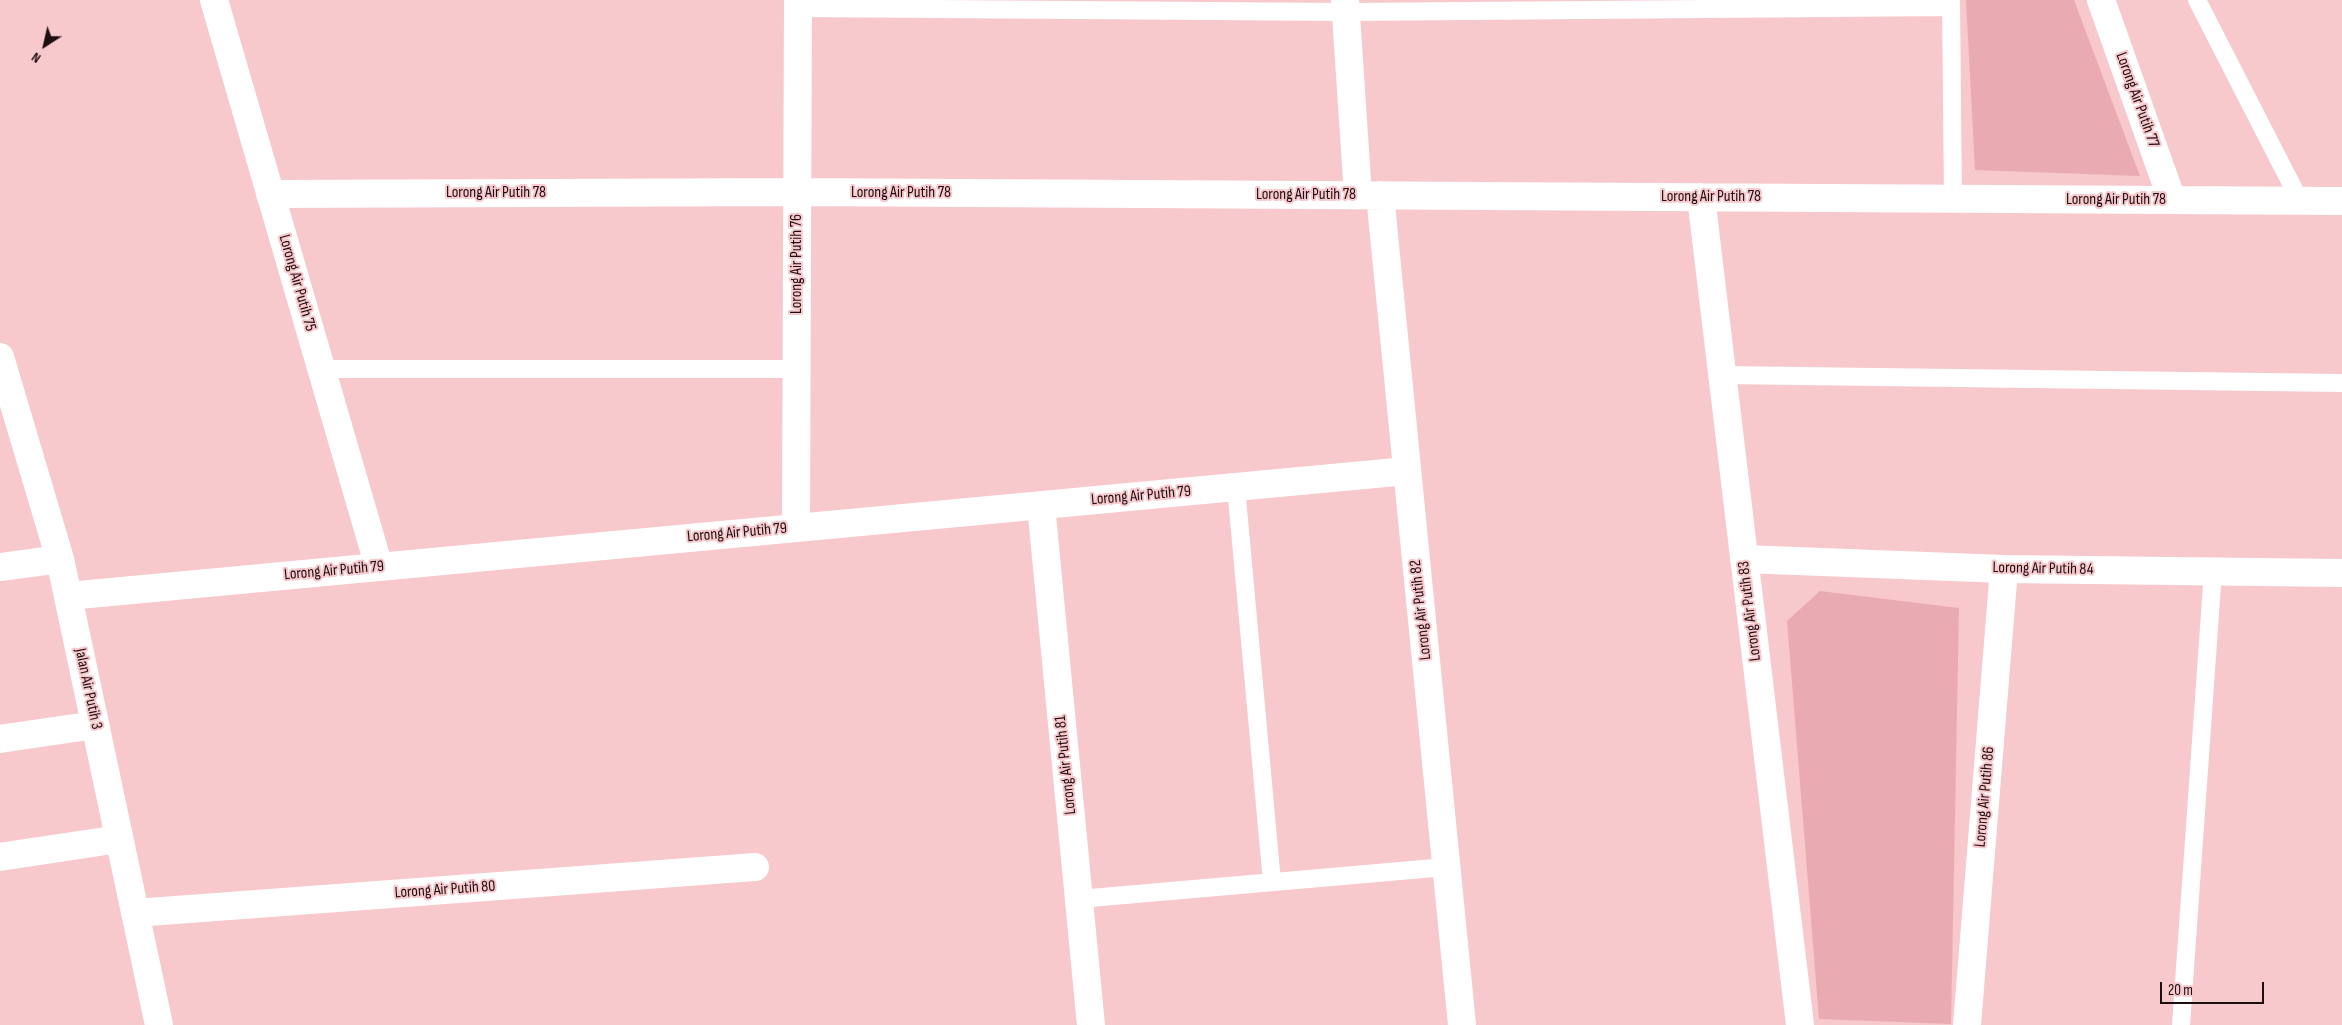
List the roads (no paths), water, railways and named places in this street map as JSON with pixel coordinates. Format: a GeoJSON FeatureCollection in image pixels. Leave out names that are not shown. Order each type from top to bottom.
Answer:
{"type":"FeatureCollection","features":[{"type":"Feature","properties":{"kind":"street","name":"Lorong Air Putih 75"},"geometry":{"type":"LineString","coordinates":[[214,0],[378,567]]}},
{"type":"Feature","properties":{"kind":"street","name":"Lorong Air Putih 77"},"geometry":{"type":"LineString","coordinates":[[2101,0],[2172,200]]}},
{"type":"Feature","properties":{"kind":"street","name":"Lorong Air Putih 76"},"geometry":{"type":"LineString","coordinates":[[796,528],[798,4]]}},
{"type":"Feature","properties":{"kind":"street","name":"Lorong Air Putih 82"},"geometry":{"type":"LineString","coordinates":[[1346,6],[1369,195],[1407,471],[1462,1025]]}},
{"type":"Feature","properties":{"kind":"street","name":"Lorong Air Putih 78"},"geometry":{"type":"LineString","coordinates":[[270,194],[797,192],[2342,201]]}},
{"type":"Feature","properties":{"kind":"street","name":"Lorong Air Putih 83"},"geometry":{"type":"LineString","coordinates":[[1701,197],[1800,1025]]}},
{"type":"Feature","properties":{"kind":"street","name":"Jalan Air Putih 3"},"geometry":{"type":"LineString","coordinates":[[0,357],[60,559],[159,1025]]}},
{"type":"Feature","properties":{"kind":"street","name":"Lorong Air Putih 79"},"geometry":{"type":"LineString","coordinates":[[68,596],[1407,471]]}},
{"type":"Feature","properties":{"kind":"street","name":"Lorong Air Putih 81"},"geometry":{"type":"LineString","coordinates":[[1041,505],[1091,1025]]}},
{"type":"Feature","properties":{"kind":"street"},"geometry":{"type":"LineString","coordinates":[[0,566],[60,559]]}},
{"type":"Feature","properties":{"kind":"street","name":"Lorong Air Putih 84"},"geometry":{"type":"LineString","coordinates":[[1744,559],[2004,569],[2342,573]]}},
{"type":"Feature","properties":{"kind":"street","name":"Lorong Air Putih 86"},"geometry":{"type":"LineString","coordinates":[[1967,1025],[2004,569]]}},
{"type":"Feature","properties":{"kind":"street"},"geometry":{"type":"LineString","coordinates":[[0,739],[95,725]]}},
{"type":"Feature","properties":{"kind":"street"},"geometry":{"type":"LineString","coordinates":[[0,857],[119,839]]}},
{"type":"Feature","properties":{"kind":"street","name":"Lorong Air Putih 80"},"geometry":{"type":"LineString","coordinates":[[135,913],[754,868]]}},
{"type":"Feature","properties":{"kind":"lane"},"geometry":{"type":"LineString","coordinates":[[2197,0],[2300,201]]}},
{"type":"Feature","properties":{"kind":"lane"},"geometry":{"type":"LineString","coordinates":[[798,4],[1346,6],[1951,4],[1953,199]]}},
{"type":"Feature","properties":{"kind":"lane"},"geometry":{"type":"LineString","coordinates":[[322,369],[796,369]]}},
{"type":"Feature","properties":{"kind":"lane"},"geometry":{"type":"LineString","coordinates":[[1722,376],[2342,383]]}},
{"type":"Feature","properties":{"kind":"lane"},"geometry":{"type":"LineString","coordinates":[[1236,487],[1272,882]]}},
{"type":"Feature","properties":{"kind":"lane"},"geometry":{"type":"LineString","coordinates":[[2181,1025],[2213,571]]}},
{"type":"Feature","properties":{"kind":"lane"},"geometry":{"type":"LineString","coordinates":[[1079,899],[1446,867]]}}]}
